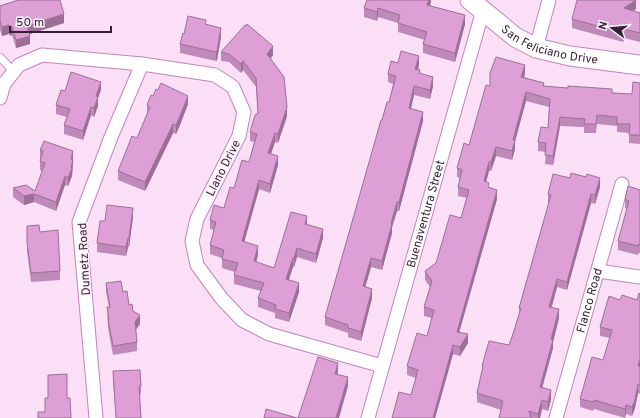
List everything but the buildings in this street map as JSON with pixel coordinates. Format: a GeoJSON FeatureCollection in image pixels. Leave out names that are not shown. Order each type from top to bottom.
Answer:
{"type":"FeatureCollection","features":[{"type":"Feature","properties":{"kind":"street"},"geometry":{"type":"LineString","coordinates":[[536,48],[549,0]]}},
{"type":"Feature","properties":{"kind":"street","name":"San Feliciano Drive"},"geometry":{"type":"LineString","coordinates":[[476,5],[515,37],[536,48],[570,56],[640,65]]}},
{"type":"Feature","properties":{"kind":"street","name":"Buenaventura Street"},"geometry":{"type":"LineString","coordinates":[[368,418],[476,5]]}},
{"type":"Feature","properties":{"kind":"street","name":"Llano Drive"},"geometry":{"type":"LineString","coordinates":[[0,98],[4,84],[19,65],[42,55],[142,64],[215,75],[233,87],[244,112],[239,136],[197,219],[192,241],[197,265],[222,299],[242,320],[269,334],[382,366]]}},
{"type":"Feature","properties":{"kind":"street","name":"Dumetz Road"},"geometry":{"type":"LineString","coordinates":[[96,418],[79,222],[110,138],[142,64]]}},
{"type":"Feature","properties":{"kind":"street","name":"Flanco Road"},"geometry":{"type":"LineString","coordinates":[[556,418],[622,184]]}},
{"type":"Feature","properties":{"kind":"street"},"geometry":{"type":"LineString","coordinates":[[598,271],[640,277]]}},
{"type":"Feature","properties":{"kind":"lane"},"geometry":{"type":"LineString","coordinates":[[0,57],[14,72]]}}]}
